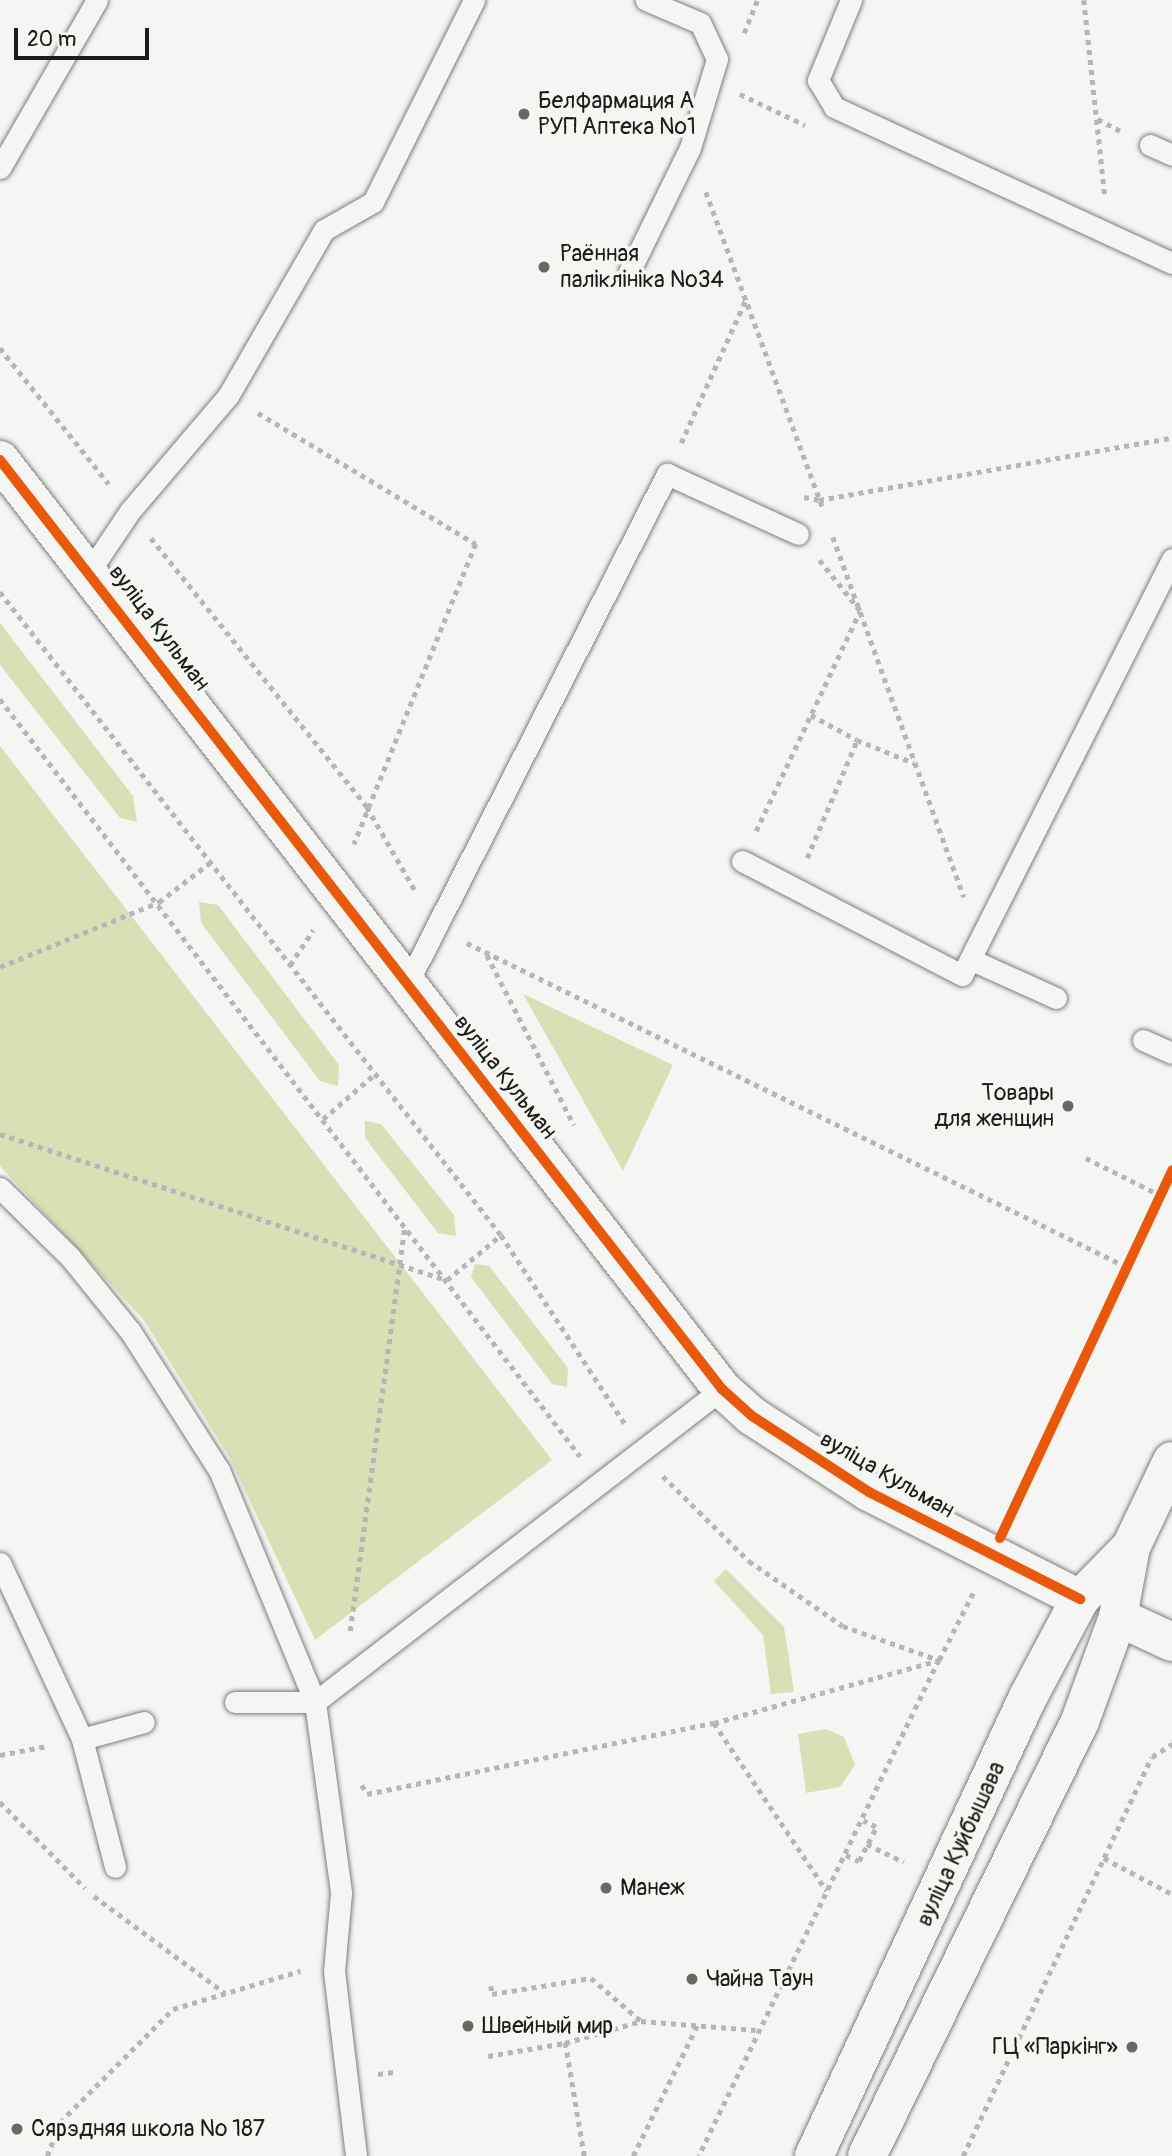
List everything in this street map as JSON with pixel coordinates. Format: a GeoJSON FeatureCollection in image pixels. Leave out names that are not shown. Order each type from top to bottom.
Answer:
{"type":"FeatureCollection","features":[{"type":"Feature","properties":{"kind":"street","name":"вуліца Кульман"},"geometry":{"type":"LineString","coordinates":[[0,460],[406,986],[722,1389],[752,1416],[869,1492],[1118,1617]]}},
{"type":"Feature","properties":{"kind":"street","name":"вуліца Куйбышава"},"geometry":{"type":"LineString","coordinates":[[867,2156],[1080,1721],[1118,1617],[1131,1547],[1172,1461]]}},
{"type":"Feature","properties":{"kind":"street","name":"вуліца Куйбышава"},"geometry":{"type":"LineString","coordinates":[[814,2156],[1027,1699],[1080,1600],[1131,1547]]}},
{"type":"Feature","properties":{"kind":"street"},"geometry":{"type":"LineString","coordinates":[[1118,1617],[1172,1642]]}},
{"type":"Feature","properties":{"kind":"lane"},"geometry":{"type":"LineString","coordinates":[[0,168],[8,163],[97,0]]}},
{"type":"Feature","properties":{"kind":"lane"},"geometry":{"type":"LineString","coordinates":[[89,572],[130,511],[228,396],[324,230],[373,202],[474,0]]}},
{"type":"Feature","properties":{"kind":"lane"},"geometry":{"type":"LineString","coordinates":[[629,272],[690,148],[717,59],[712,37],[701,23],[646,0]]}},
{"type":"Feature","properties":{"kind":"lane"},"geometry":{"type":"LineString","coordinates":[[851,0],[818,80],[829,102],[1172,263]]}},
{"type":"Feature","properties":{"kind":"lane"},"geometry":{"type":"LineString","coordinates":[[1150,145],[1172,155]]}},
{"type":"Feature","properties":{"kind":"lane"},"geometry":{"type":"LineString","coordinates":[[406,986],[667,474],[797,534]]}},
{"type":"Feature","properties":{"kind":"lane"},"geometry":{"type":"LineString","coordinates":[[742,861],[962,975],[978,953],[1172,559]]}},
{"type":"Feature","properties":{"kind":"lane"},"geometry":{"type":"LineString","coordinates":[[978,953],[1056,998]]}},
{"type":"Feature","properties":{"kind":"lane"},"geometry":{"type":"LineString","coordinates":[[1143,1040],[1172,1053]]}},
{"type":"Feature","properties":{"kind":"lane"},"geometry":{"type":"LineString","coordinates":[[0,1188],[70,1257],[130,1331],[212,1458],[252,1536],[315,1702],[341,1893],[334,1960],[356,2156]]}},
{"type":"Feature","properties":{"kind":"lane"},"geometry":{"type":"LineString","coordinates":[[235,1702],[315,1702],[722,1389]]}},
{"type":"Feature","properties":{"kind":"lane"},"geometry":{"type":"LineString","coordinates":[[0,1563],[82,1739],[115,1867]]}},
{"type":"Feature","properties":{"kind":"lane"},"geometry":{"type":"LineString","coordinates":[[82,1739],[144,1722]]}},
{"type":"Feature","properties":{"kind":"path"},"geometry":{"type":"LineString","coordinates":[[1084,0],[1110,233]]}},
{"type":"Feature","properties":{"kind":"path"},"geometry":{"type":"LineString","coordinates":[[690,148],[860,611],[978,953]]}},
{"type":"Feature","properties":{"kind":"path"},"geometry":{"type":"LineString","coordinates":[[667,474],[746,299]]}},
{"type":"Feature","properties":{"kind":"path"},"geometry":{"type":"LineString","coordinates":[[0,348],[367,807],[436,927],[1127,1267]]}},
{"type":"Feature","properties":{"kind":"path"},"geometry":{"type":"LineString","coordinates":[[228,396],[476,544],[367,807],[336,895],[290,965]]}},
{"type":"Feature","properties":{"kind":"path"},"geometry":{"type":"LineString","coordinates":[[794,496],[819,500],[1172,438]]}},
{"type":"Feature","properties":{"kind":"path"},"geometry":{"type":"LineString","coordinates":[[797,534],[860,611]]}},
{"type":"Feature","properties":{"kind":"path"},"geometry":{"type":"LineString","coordinates":[[0,592],[501,1235],[642,1450],[748,1560],[843,1626],[939,1660]]}},
{"type":"Feature","properties":{"kind":"path"},"geometry":{"type":"LineString","coordinates":[[742,861],[860,611]]}},
{"type":"Feature","properties":{"kind":"path"},"geometry":{"type":"LineString","coordinates":[[0,699],[159,902],[600,1483]]}},
{"type":"Feature","properties":{"kind":"path"},"geometry":{"type":"LineString","coordinates":[[811,715],[857,740],[914,763]]}},
{"type":"Feature","properties":{"kind":"path"},"geometry":{"type":"LineString","coordinates":[[795,888],[857,740]]}},
{"type":"Feature","properties":{"kind":"path"},"geometry":{"type":"LineString","coordinates":[[0,967],[159,902],[212,861]]}},
{"type":"Feature","properties":{"kind":"path"},"geometry":{"type":"LineString","coordinates":[[487,954],[579,1135]]}},
{"type":"Feature","properties":{"kind":"path"},"geometry":{"type":"LineString","coordinates":[[323,1119],[375,1074]]}},
{"type":"Feature","properties":{"kind":"path"},"geometry":{"type":"LineString","coordinates":[[0,1134],[401,1262],[447,1280]]}},
{"type":"Feature","properties":{"kind":"path"},"geometry":{"type":"LineString","coordinates":[[1086,1158],[1160,1195]]}},
{"type":"Feature","properties":{"kind":"path"},"geometry":{"type":"LineString","coordinates":[[1005,1527],[1172,1170]]}},
{"type":"Feature","properties":{"kind":"path"},"geometry":{"type":"LineString","coordinates":[[349,1639],[405,1226]]}},
{"type":"Feature","properties":{"kind":"path"},"geometry":{"type":"LineString","coordinates":[[447,1280],[501,1235]]}},
{"type":"Feature","properties":{"kind":"path"},"geometry":{"type":"LineString","coordinates":[[699,2156],[756,2030],[863,1821],[974,1592]]}},
{"type":"Feature","properties":{"kind":"path"},"geometry":{"type":"LineString","coordinates":[[354,1770],[367,1794],[714,1723],[939,1660]]}},
{"type":"Feature","properties":{"kind":"path"},"geometry":{"type":"LineString","coordinates":[[714,1723],[827,1891]]}},
{"type":"Feature","properties":{"kind":"path"},"geometry":{"type":"LineString","coordinates":[[0,1755],[82,1739]]}},
{"type":"Feature","properties":{"kind":"path"},"geometry":{"type":"LineString","coordinates":[[963,2156],[1152,1757],[1172,1744]]}},
{"type":"Feature","properties":{"kind":"path"},"geometry":{"type":"LineString","coordinates":[[846,1855],[859,1861],[876,1827],[863,1821]]}},
{"type":"Feature","properties":{"kind":"path"},"geometry":{"type":"LineString","coordinates":[[1104,1858],[1172,1894]]}},
{"type":"Feature","properties":{"kind":"path"},"geometry":{"type":"LineString","coordinates":[[47,2156],[60,2122],[173,2009],[334,1960]]}},
{"type":"Feature","properties":{"kind":"path"},"geometry":{"type":"LineString","coordinates":[[491,1986],[492,1994],[591,1978],[641,2021]]}},
{"type":"Feature","properties":{"kind":"path"},"geometry":{"type":"LineString","coordinates":[[488,2056],[565,2043],[641,2021],[756,2030]]}},
{"type":"Feature","properties":{"kind":"path"},"geometry":{"type":"LineString","coordinates":[[633,2156],[698,2024]]}},
{"type":"Feature","properties":{"kind":"path"},"geometry":{"type":"LineString","coordinates":[[565,2043],[584,2156]]}},
{"type":"Feature","properties":{"kind":"green space"},"geometry":{"type":"Polygon","coordinates":[[[0,623],[133,796],[137,822],[120,818],[0,665],[0,623]]]}},
{"type":"Feature","properties":{"kind":"green space"},"geometry":{"type":"Polygon","coordinates":[[[0,746],[552,1460],[315,1640],[230,1458],[143,1319],[0,1166],[0,746]]]}},
{"type":"Feature","properties":{"kind":"green space"},"geometry":{"type":"Polygon","coordinates":[[[199,902],[218,905],[339,1065],[338,1086],[320,1081],[201,923],[199,902]]]}},
{"type":"Feature","properties":{"kind":"green space"},"geometry":{"type":"Polygon","coordinates":[[[523,994],[673,1065],[623,1171],[523,994]]]}},
{"type":"Feature","properties":{"kind":"green space"},"geometry":{"type":"Polygon","coordinates":[[[365,1121],[381,1124],[454,1215],[456,1236],[438,1233],[365,1138],[365,1121]]]}},
{"type":"Feature","properties":{"kind":"green space"},"geometry":{"type":"Polygon","coordinates":[[[475,1264],[489,1266],[568,1368],[567,1387],[552,1384],[471,1277],[475,1264]]]}},
{"type":"Feature","properties":{"kind":"green space"},"geometry":{"type":"Polygon","coordinates":[[[726,1569],[784,1627],[794,1692],[771,1694],[763,1635],[714,1581],[726,1569]]]}},
{"type":"Feature","properties":{"kind":"green space"},"geometry":{"type":"Polygon","coordinates":[[[826,1729],[844,1737],[855,1765],[840,1787],[806,1793],[798,1734],[826,1729]]]}},
{"type":"Feature","properties":{"kind":"cycle path"},"geometry":{"type":"LineString","coordinates":[[0,460],[722,1389],[752,1416],[869,1492],[1080,1599]]}},
{"type":"Feature","properties":{"kind":"cycle path"},"geometry":{"type":"LineString","coordinates":[[1000,1538],[1172,1170]]}},
{"type":"Feature","properties":{"kind":"place","name":"Белфармация А РУП Аптека №1"},"geometry":{"type":"Point","coordinates":[524,114]}},
{"type":"Feature","properties":{"kind":"place","name":"Раённая паліклініка №34"},"geometry":{"type":"Point","coordinates":[544,267]}},
{"type":"Feature","properties":{"kind":"place","name":"Товары для женщин"},"geometry":{"type":"Point","coordinates":[1068,1106]}},
{"type":"Feature","properties":{"kind":"place","name":"Манеж"},"geometry":{"type":"Point","coordinates":[606,1888]}},
{"type":"Feature","properties":{"kind":"place","name":"Чайна Таун"},"geometry":{"type":"Point","coordinates":[692,1979]}},
{"type":"Feature","properties":{"kind":"place","name":"Швейный мир"},"geometry":{"type":"Point","coordinates":[468,2026]}},
{"type":"Feature","properties":{"kind":"place","name":"ГЦ «Паркінг»"},"geometry":{"type":"Point","coordinates":[1132,2047]}},
{"type":"Feature","properties":{"kind":"place","name":"Сярэдняя школа № 187"},"geometry":{"type":"Point","coordinates":[17,2129]}}]}
